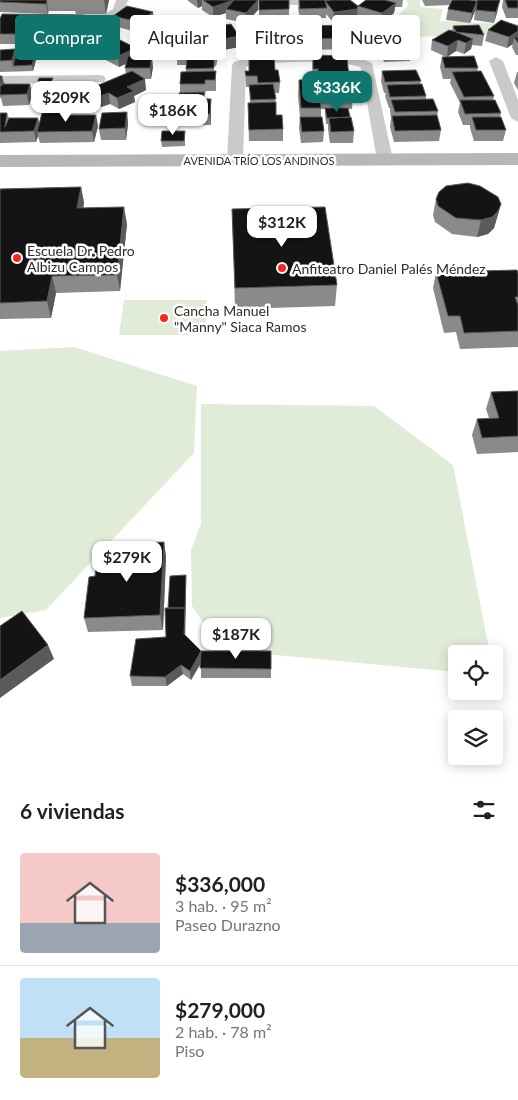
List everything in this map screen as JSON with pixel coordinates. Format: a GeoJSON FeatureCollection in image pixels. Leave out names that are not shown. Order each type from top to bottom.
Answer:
{"type":"FeatureCollection","features":[{"type":"Feature","properties":{"kind":"street"},"geometry":{"type":"LineString","coordinates":[[112,15],[119,11],[122,0]]}},
{"type":"Feature","properties":{"kind":"street"},"geometry":{"type":"LineString","coordinates":[[250,0],[327,2],[342,0]]}},
{"type":"Feature","properties":{"kind":"street"},"geometry":{"type":"LineString","coordinates":[[235,160],[239,66],[254,60],[303,59],[355,60],[367,66],[385,160]]}},
{"type":"Feature","properties":{"kind":"street"},"geometry":{"type":"LineString","coordinates":[[496,61],[518,118]]}},
{"type":"Feature","properties":{"kind":"street"},"geometry":{"type":"LineString","coordinates":[[0,80],[99,79]]}},
{"type":"Feature","properties":{"kind":"street","name":"AVENIDA TRÍO LOS ANDINOS"},"geometry":{"type":"LineString","coordinates":[[0,161],[517,161]]}},
{"type":"Feature","properties":{"kind":"green space"},"geometry":{"type":"Polygon","coordinates":[[[406,0],[420,0],[420,7],[443,9],[440,21],[518,24],[518,34],[420,37],[420,15],[398,15],[409,5],[406,0]]]}},
{"type":"Feature","properties":{"kind":"green space","name":"Cancha Manuel \"Manny\" Siaca Ramos"},"geometry":{"type":"Polygon","coordinates":[[[124,300],[207,300],[205,335],[119,335],[124,300]]]}},
{"type":"Feature","properties":{"kind":"green space"},"geometry":{"type":"Polygon","coordinates":[[[74,347],[197,386],[194,453],[46,610],[0,618],[0,351],[74,347]]]}},
{"type":"Feature","properties":{"kind":"green space"},"geometry":{"type":"Polygon","coordinates":[[[201,404],[374,406],[453,465],[488,645],[448,645],[448,671],[222,650],[192,606],[191,550],[201,524],[201,404]]]}},
{"type":"Feature","properties":{"kind":"building"},"geometry":{"type":"Polygon","coordinates":[[[0,0],[47,1],[46,4],[0,2],[0,0]]]}},
{"type":"Feature","properties":{"kind":"building"},"geometry":{"type":"Polygon","coordinates":[[[203,0],[234,0],[213,7],[203,0]]]}},
{"type":"Feature","properties":{"kind":"building"},"geometry":{"type":"Polygon","coordinates":[[[234,0],[258,0],[246,13],[226,9],[234,0]]]}},
{"type":"Feature","properties":{"kind":"building"},"geometry":{"type":"Polygon","coordinates":[[[259,0],[289,0],[289,9],[259,10],[259,0]]]}},
{"type":"Feature","properties":{"kind":"building"},"geometry":{"type":"Polygon","coordinates":[[[299,0],[325,0],[327,8],[300,9],[299,0]]]}},
{"type":"Feature","properties":{"kind":"building"},"geometry":{"type":"Polygon","coordinates":[[[350,0],[358,6],[357,9],[334,12],[325,1],[350,0]]]}},
{"type":"Feature","properties":{"kind":"building"},"geometry":{"type":"Polygon","coordinates":[[[366,0],[385,0],[396,3],[382,13],[358,6],[366,0]]]}},
{"type":"Feature","properties":{"kind":"building"},"geometry":{"type":"Polygon","coordinates":[[[452,0],[477,1],[472,13],[448,9],[452,0]]]}},
{"type":"Feature","properties":{"kind":"building"},"geometry":{"type":"Polygon","coordinates":[[[477,0],[500,0],[496,12],[476,10],[477,0]]]}},
{"type":"Feature","properties":{"kind":"building"},"geometry":{"type":"Polygon","coordinates":[[[505,0],[518,0],[518,8],[508,8],[505,0]]]}},
{"type":"Feature","properties":{"kind":"building"},"geometry":{"type":"Polygon","coordinates":[[[127,6],[153,12],[149,15],[130,15],[130,20],[120,18],[120,15],[114,15],[127,6]]]}},
{"type":"Feature","properties":{"kind":"building"},"geometry":{"type":"Polygon","coordinates":[[[2,14],[84,15],[15,15],[15,34],[0,34],[2,14]]]}},
{"type":"Feature","properties":{"kind":"building"},"geometry":{"type":"Polygon","coordinates":[[[501,20],[518,26],[518,31],[509,37],[488,30],[501,20]]]}},
{"type":"Feature","properties":{"kind":"building"},"geometry":{"type":"Polygon","coordinates":[[[231,24],[236,32],[236,37],[226,38],[226,25],[231,24]]]}},
{"type":"Feature","properties":{"kind":"building"},"geometry":{"type":"Polygon","coordinates":[[[332,25],[332,38],[322,39],[322,26],[332,25]]]}},
{"type":"Feature","properties":{"kind":"building"},"geometry":{"type":"Polygon","coordinates":[[[479,25],[484,35],[456,32],[453,26],[479,25]]]}},
{"type":"Feature","properties":{"kind":"building"},"geometry":{"type":"Polygon","coordinates":[[[449,30],[473,39],[466,43],[458,40],[448,46],[432,40],[449,30]]]}},
{"type":"Feature","properties":{"kind":"building"},"geometry":{"type":"Polygon","coordinates":[[[120,40],[130,45],[130,51],[120,55],[120,40]]]}},
{"type":"Feature","properties":{"kind":"building"},"geometry":{"type":"Polygon","coordinates":[[[15,49],[12,60],[0,61],[0,50],[15,49]]]}},
{"type":"Feature","properties":{"kind":"building"},"geometry":{"type":"Polygon","coordinates":[[[322,55],[332,56],[332,60],[347,60],[349,79],[319,80],[318,69],[313,69],[313,60],[322,60],[322,55]]]}},
{"type":"Feature","properties":{"kind":"building"},"geometry":{"type":"Polygon","coordinates":[[[128,56],[130,56],[130,60],[151,60],[150,68],[125,68],[128,56]]]}},
{"type":"Feature","properties":{"kind":"building"},"geometry":{"type":"Polygon","coordinates":[[[474,56],[478,68],[445,68],[442,57],[474,56]]]}},
{"type":"Feature","properties":{"kind":"building"},"geometry":{"type":"Polygon","coordinates":[[[15,59],[33,60],[32,65],[13,66],[15,59]]]}},
{"type":"Feature","properties":{"kind":"building"},"geometry":{"type":"Polygon","coordinates":[[[187,60],[214,60],[214,68],[186,69],[187,60]]]}},
{"type":"Feature","properties":{"kind":"building"},"geometry":{"type":"Polygon","coordinates":[[[249,60],[274,60],[275,70],[278,70],[280,82],[258,83],[257,76],[246,76],[245,71],[249,71],[249,60]]]}},
{"type":"Feature","properties":{"kind":"building"},"geometry":{"type":"Polygon","coordinates":[[[416,70],[421,81],[385,82],[382,71],[416,70]]]}},
{"type":"Feature","properties":{"kind":"building"},"geometry":{"type":"Polygon","coordinates":[[[132,71],[145,79],[127,87],[134,91],[117,98],[109,93],[100,96],[89,89],[132,71]]]}},
{"type":"Feature","properties":{"kind":"building"},"geometry":{"type":"Polygon","coordinates":[[[216,71],[215,80],[205,80],[205,84],[180,84],[181,72],[216,71]]]}},
{"type":"Feature","properties":{"kind":"building"},"geometry":{"type":"Polygon","coordinates":[[[481,71],[494,96],[464,97],[452,72],[481,71]]]}},
{"type":"Feature","properties":{"kind":"building"},"geometry":{"type":"Polygon","coordinates":[[[39,78],[53,78],[51,83],[71,83],[68,94],[33,94],[39,78]]]}},
{"type":"Feature","properties":{"kind":"building"},"geometry":{"type":"Polygon","coordinates":[[[350,79],[353,93],[319,93],[321,108],[301,108],[299,80],[350,79]]]}},
{"type":"Feature","properties":{"kind":"building"},"geometry":{"type":"Polygon","coordinates":[[[3,84],[30,84],[27,94],[0,95],[0,87],[3,84]]]}},
{"type":"Feature","properties":{"kind":"building"},"geometry":{"type":"Polygon","coordinates":[[[273,84],[276,99],[251,100],[249,85],[273,84]]]}},
{"type":"Feature","properties":{"kind":"building"},"geometry":{"type":"Polygon","coordinates":[[[422,84],[426,96],[390,97],[387,85],[422,84]]]}},
{"type":"Feature","properties":{"kind":"building"},"geometry":{"type":"Polygon","coordinates":[[[204,92],[204,99],[179,99],[179,93],[204,92]]]}},
{"type":"Feature","properties":{"kind":"building"},"geometry":{"type":"Polygon","coordinates":[[[176,99],[211,99],[210,114],[175,114],[176,99]]]}},
{"type":"Feature","properties":{"kind":"building"},"geometry":{"type":"Polygon","coordinates":[[[433,99],[438,111],[395,112],[391,100],[433,99]]]}},
{"type":"Feature","properties":{"kind":"building"},"geometry":{"type":"Polygon","coordinates":[[[460,100],[495,100],[501,113],[465,114],[460,100]]]}},
{"type":"Feature","properties":{"kind":"building"},"geometry":{"type":"Polygon","coordinates":[[[276,102],[276,115],[282,115],[283,129],[249,130],[248,103],[276,102]]]}},
{"type":"Feature","properties":{"kind":"building"},"geometry":{"type":"Polygon","coordinates":[[[325,108],[348,108],[350,117],[327,118],[325,108]]]}},
{"type":"Feature","properties":{"kind":"building"},"geometry":{"type":"Polygon","coordinates":[[[69,112],[68,115],[96,115],[92,131],[37,132],[42,113],[69,112]]]}},
{"type":"Feature","properties":{"kind":"building"},"geometry":{"type":"Polygon","coordinates":[[[127,112],[125,128],[99,129],[102,113],[127,112]]]}},
{"type":"Feature","properties":{"kind":"building"},"geometry":{"type":"Polygon","coordinates":[[[0,113],[7,113],[5,127],[9,118],[38,118],[34,131],[0,132],[0,113]]]}},
{"type":"Feature","properties":{"kind":"building"},"geometry":{"type":"Polygon","coordinates":[[[437,115],[441,130],[395,131],[392,116],[437,115]]]}},
{"type":"Feature","properties":{"kind":"building"},"geometry":{"type":"Polygon","coordinates":[[[300,117],[322,117],[324,131],[302,132],[300,117]]]}},
{"type":"Feature","properties":{"kind":"building"},"geometry":{"type":"Polygon","coordinates":[[[351,117],[354,131],[331,132],[329,118],[351,117]]]}},
{"type":"Feature","properties":{"kind":"building"},"geometry":{"type":"Polygon","coordinates":[[[472,117],[501,117],[506,130],[476,130],[472,117]]]}},
{"type":"Feature","properties":{"kind":"building"},"geometry":{"type":"Polygon","coordinates":[[[162,131],[185,131],[184,141],[161,141],[162,131]]]}},
{"type":"Feature","properties":{"kind":"building"},"geometry":{"type":"Polygon","coordinates":[[[468,183],[480,186],[498,197],[501,204],[498,211],[492,217],[481,220],[456,218],[438,206],[436,199],[439,192],[446,186],[468,183]]]}},
{"type":"Feature","properties":{"kind":"building"},"geometry":{"type":"Polygon","coordinates":[[[81,187],[77,208],[124,207],[117,275],[52,276],[47,301],[0,303],[0,189],[81,187]]]}},
{"type":"Feature","properties":{"kind":"building","name":"Anfiteatro Daniel Palés Méndez"},"geometry":{"type":"Polygon","coordinates":[[[325,207],[337,285],[235,288],[232,209],[325,207]]]}},
{"type":"Feature","properties":{"kind":"building"},"geometry":{"type":"Polygon","coordinates":[[[517,270],[518,297],[515,297],[518,305],[518,331],[464,333],[460,316],[448,316],[436,272],[517,270]]]}},
{"type":"Feature","properties":{"kind":"building"},"geometry":{"type":"Polygon","coordinates":[[[518,391],[518,436],[482,438],[477,419],[499,418],[491,392],[518,391]]]}},
{"type":"Feature","properties":{"kind":"building"},"geometry":{"type":"Polygon","coordinates":[[[164,542],[160,615],[84,618],[89,577],[95,576],[97,558],[116,558],[118,544],[164,542]]]}},
{"type":"Feature","properties":{"kind":"building"},"geometry":{"type":"Polygon","coordinates":[[[186,575],[185,609],[168,608],[170,576],[186,575]]]}},
{"type":"Feature","properties":{"kind":"building"},"geometry":{"type":"Polygon","coordinates":[[[165,608],[185,608],[184,634],[201,651],[190,671],[181,665],[165,677],[130,676],[136,639],[166,637],[165,608]]]}},
{"type":"Feature","properties":{"kind":"building"},"geometry":{"type":"Polygon","coordinates":[[[22,611],[48,645],[0,680],[0,626],[22,611]]]}},
{"type":"Feature","properties":{"kind":"building"},"geometry":{"type":"Polygon","coordinates":[[[201,651],[271,651],[271,669],[200,668],[201,651]]]}},
{"type":"Feature","properties":{"kind":"place","name":"Escuela Dr. Pedro Albizu Campos"},"geometry":{"type":"Point","coordinates":[17,258]}},
{"type":"Feature","properties":{"kind":"place","name":"Anfiteatro Daniel Palés Méndez"},"geometry":{"type":"Point","coordinates":[282,268]}},
{"type":"Feature","properties":{"kind":"place","name":"Cancha Manuel \"Manny\" Siaca Ramos"},"geometry":{"type":"Point","coordinates":[164,318]}}]}
